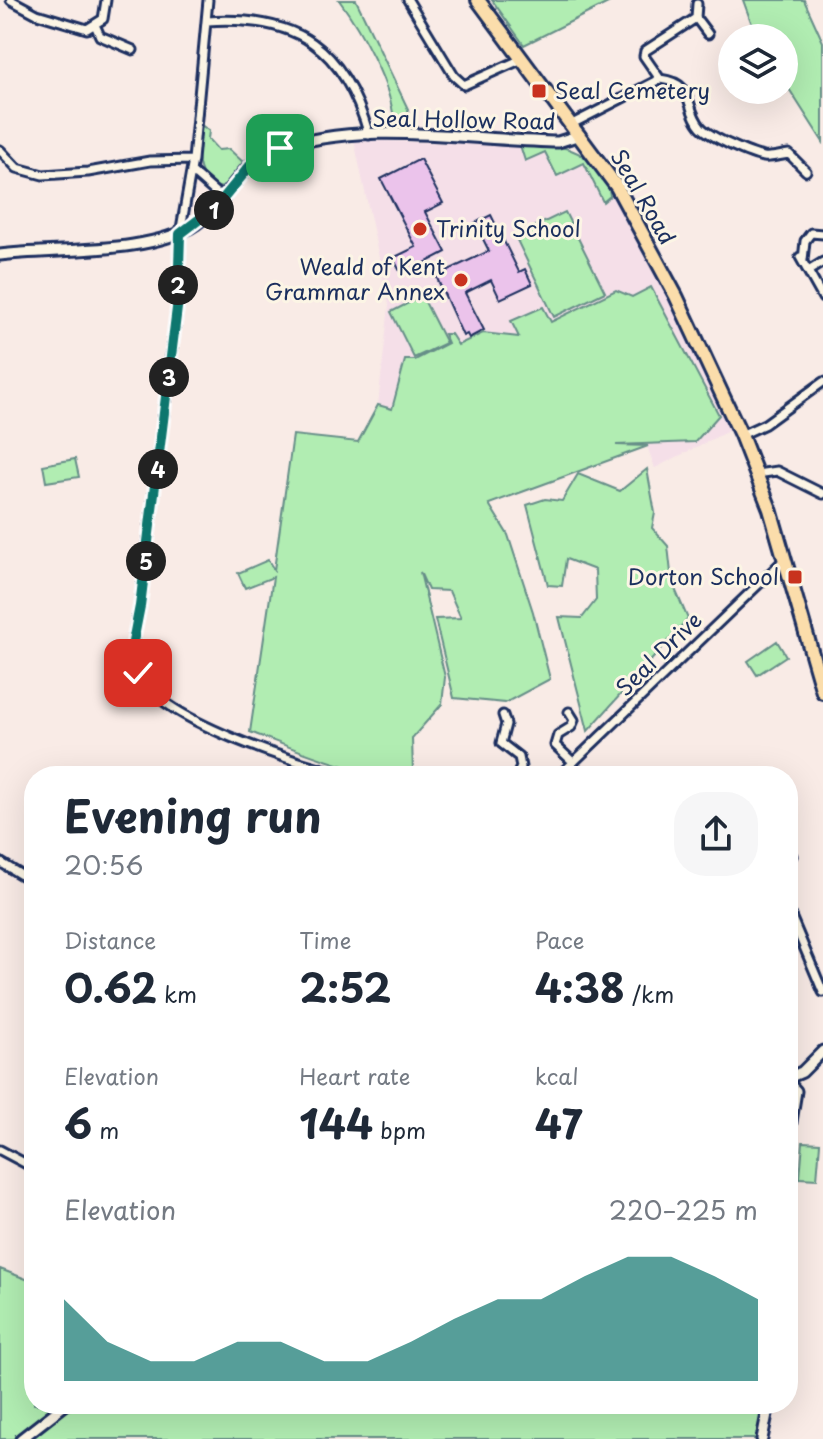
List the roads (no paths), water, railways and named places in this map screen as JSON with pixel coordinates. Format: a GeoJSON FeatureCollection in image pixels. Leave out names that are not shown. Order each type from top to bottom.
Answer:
{"type":"FeatureCollection","features":[{"type":"Feature","properties":{"kind":"highway","name":"Seal Road"},"geometry":{"type":"LineString","coordinates":[[478,0],[617,187],[665,274],[757,474],[823,692]]}},
{"type":"Feature","properties":{"kind":"main road","name":"Seal Hollow Road"},"geometry":{"type":"LineString","coordinates":[[0,255],[136,245],[180,234],[224,200],[254,161],[269,152],[324,139],[430,134],[558,142],[576,130]]}},
{"type":"Feature","properties":{"kind":"main road"},"geometry":{"type":"LineString","coordinates":[[798,1074],[823,1051]]}},
{"type":"Feature","properties":{"kind":"main road"},"geometry":{"type":"LineString","coordinates":[[21,1439],[53,1414]]}},
{"type":"Feature","properties":{"kind":"main road"},"geometry":{"type":"LineString","coordinates":[[762,1439],[767,1414]]}},
{"type":"Feature","properties":{"kind":"street"},"geometry":{"type":"LineString","coordinates":[[11,0],[74,27],[87,29],[96,27],[103,19],[106,0]]}},
{"type":"Feature","properties":{"kind":"street"},"geometry":{"type":"LineString","coordinates":[[208,0],[193,160],[180,234],[178,300],[140,606],[132,647],[138,673],[158,699],[259,750],[314,766]]}},
{"type":"Feature","properties":{"kind":"street"},"geometry":{"type":"LineString","coordinates":[[408,0],[454,76],[464,85],[524,58]]}},
{"type":"Feature","properties":{"kind":"street"},"geometry":{"type":"LineString","coordinates":[[697,4],[696,18],[708,34]]}},
{"type":"Feature","properties":{"kind":"street"},"geometry":{"type":"LineString","coordinates":[[660,79],[648,64],[645,51],[696,18]]}},
{"type":"Feature","properties":{"kind":"street"},"geometry":{"type":"LineString","coordinates":[[207,21],[273,24],[315,45],[335,61],[347,78],[369,135]]}},
{"type":"Feature","properties":{"kind":"street"},"geometry":{"type":"LineString","coordinates":[[96,27],[100,36],[133,50]]}},
{"type":"Feature","properties":{"kind":"street"},"geometry":{"type":"LineString","coordinates":[[576,130],[660,79],[672,80],[683,87],[700,126],[709,134],[736,150],[760,156],[772,152],[789,154],[806,171]]}},
{"type":"Feature","properties":{"kind":"street"},"geometry":{"type":"LineString","coordinates":[[0,150],[17,168],[43,175],[88,172],[150,161],[193,160]]}},
{"type":"Feature","properties":{"kind":"street"},"geometry":{"type":"LineString","coordinates":[[191,171],[224,200]]}},
{"type":"Feature","properties":{"kind":"street"},"geometry":{"type":"LineString","coordinates":[[823,234],[811,233],[805,241],[802,258],[823,298]]}},
{"type":"Feature","properties":{"kind":"street"},"geometry":{"type":"LineString","coordinates":[[810,270],[823,262]]}},
{"type":"Feature","properties":{"kind":"street"},"geometry":{"type":"LineString","coordinates":[[741,435],[765,424],[823,382]]}},
{"type":"Feature","properties":{"kind":"street"},"geometry":{"type":"LineString","coordinates":[[757,474],[778,471],[823,494]]}},
{"type":"Feature","properties":{"kind":"street","name":"Seal Drive"},"geometry":{"type":"LineString","coordinates":[[569,766],[785,559]]}},
{"type":"Feature","properties":{"kind":"street"},"geometry":{"type":"LineString","coordinates":[[569,712],[574,720],[571,727],[558,735],[555,745],[573,762]]}},
{"type":"Feature","properties":{"kind":"street"},"geometry":{"type":"LineString","coordinates":[[503,715],[506,724],[501,743],[519,757],[521,766]]}},
{"type":"Feature","properties":{"kind":"street"},"geometry":{"type":"LineString","coordinates":[[0,862],[24,877]]}},
{"type":"Feature","properties":{"kind":"street"},"geometry":{"type":"LineString","coordinates":[[798,933],[823,992]]}},
{"type":"Feature","properties":{"kind":"street"},"geometry":{"type":"LineString","coordinates":[[798,1085],[802,1072]]}},
{"type":"Feature","properties":{"kind":"street"},"geometry":{"type":"LineString","coordinates":[[0,1150],[24,1163]]}},
{"type":"Feature","properties":{"kind":"waterway"},"geometry":{"type":"LineString","coordinates":[[788,411],[823,388]]}},
{"type":"Feature","properties":{"kind":"place","name":"Seal Cemetery"},"geometry":{"type":"Point","coordinates":[539,91]}},
{"type":"Feature","properties":{"kind":"place","name":"Trinity School"},"geometry":{"type":"Point","coordinates":[420,229]}},
{"type":"Feature","properties":{"kind":"place","name":"Weald of Kent Grammar Annex"},"geometry":{"type":"Point","coordinates":[461,280]}},
{"type":"Feature","properties":{"kind":"place","name":"Dorton School"},"geometry":{"type":"Point","coordinates":[795,577]}}]}
